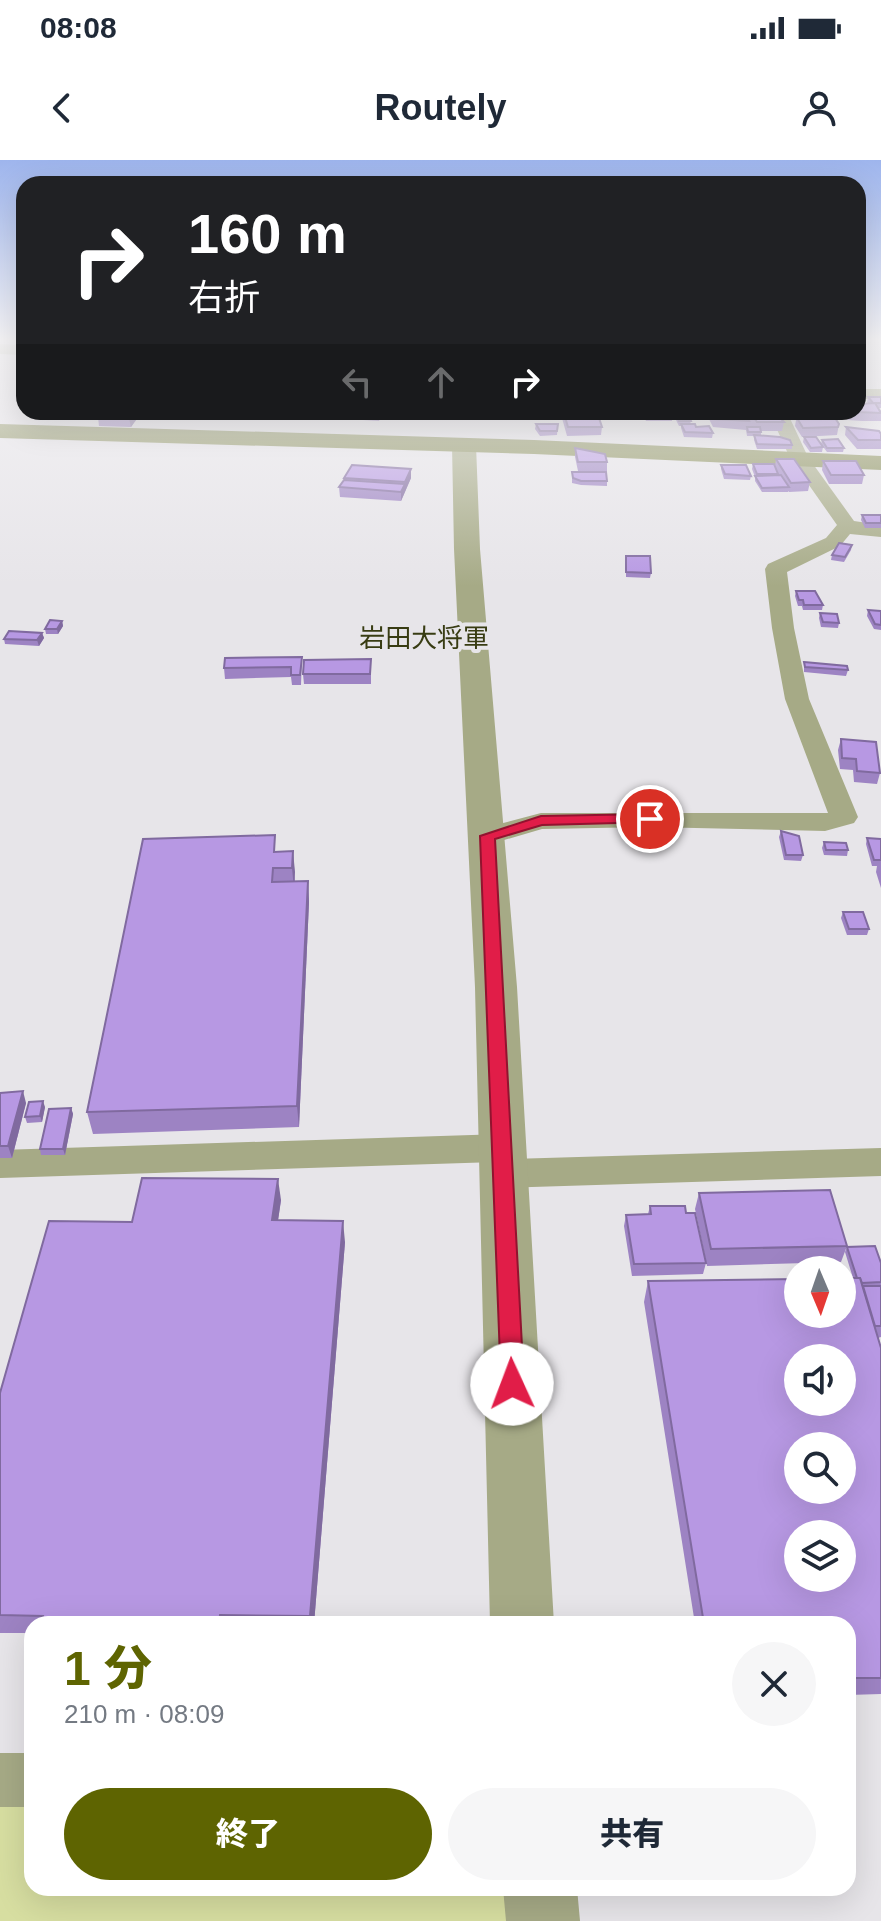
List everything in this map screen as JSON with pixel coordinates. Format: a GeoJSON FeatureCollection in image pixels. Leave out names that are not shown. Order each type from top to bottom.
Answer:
{"type":"FeatureCollection","features":[{"type":"Feature","properties":{"kind":"main road"},"geometry":{"type":"LineString","coordinates":[[0,431],[464,445],[881,463]]}},
{"type":"Feature","properties":{"kind":"street"},"geometry":{"type":"LineString","coordinates":[[783,422],[799,458],[847,525],[853,529],[881,531]]}},
{"type":"Feature","properties":{"kind":"street"},"geometry":{"type":"LineString","coordinates":[[464,445],[467,549],[487,836],[522,1616]]}},
{"type":"Feature","properties":{"kind":"street"},"geometry":{"type":"LineString","coordinates":[[487,836],[541,821],[650,819],[825,823],[844,817],[797,699],[783,628],[776,569],[833,542],[847,525]]}},
{"type":"Feature","properties":{"kind":"street"},"geometry":{"type":"LineString","coordinates":[[0,1164],[881,1162]]}},
{"type":"Feature","properties":{"kind":"street"},"geometry":{"type":"LineString","coordinates":[[0,1780],[24,1780]]}},
{"type":"Feature","properties":{"kind":"street"},"geometry":{"type":"LineString","coordinates":[[541,1896],[543,1921]]}},
{"type":"Feature","properties":{"kind":"green space"},"geometry":{"type":"Polygon","coordinates":[[[0,1801],[24,1801],[24,1896],[507,1896],[509,1921],[0,1921],[0,1801]]]}},
{"type":"Feature","properties":{"kind":"building"},"geometry":{"type":"Polygon","coordinates":[[[567,422],[600,422],[602,427],[568,427],[567,422]]]}},
{"type":"Feature","properties":{"kind":"building"},"geometry":{"type":"Polygon","coordinates":[[[800,422],[839,424],[838,427],[803,428],[800,422]]]}},
{"type":"Feature","properties":{"kind":"building"},"geometry":{"type":"Polygon","coordinates":[[[536,424],[558,424],[557,431],[540,431],[536,424]]]}},
{"type":"Feature","properties":{"kind":"building"},"geometry":{"type":"Polygon","coordinates":[[[681,424],[709,426],[713,433],[685,432],[681,424]]]}},
{"type":"Feature","properties":{"kind":"building"},"geometry":{"type":"Polygon","coordinates":[[[747,427],[760,427],[761,432],[748,432],[747,427]]]}},
{"type":"Feature","properties":{"kind":"building"},"geometry":{"type":"Polygon","coordinates":[[[846,427],[879,431],[881,440],[858,440],[846,427]]]}},
{"type":"Feature","properties":{"kind":"building"},"geometry":{"type":"Polygon","coordinates":[[[754,435],[780,437],[790,440],[792,445],[757,444],[754,435]]]}},
{"type":"Feature","properties":{"kind":"building"},"geometry":{"type":"Polygon","coordinates":[[[804,437],[816,437],[823,447],[811,448],[804,437]]]}},
{"type":"Feature","properties":{"kind":"building"},"geometry":{"type":"Polygon","coordinates":[[[838,439],[844,448],[827,448],[822,440],[838,439]]]}},
{"type":"Feature","properties":{"kind":"building"},"geometry":{"type":"Polygon","coordinates":[[[575,448],[605,454],[607,462],[578,462],[575,448]]]}},
{"type":"Feature","properties":{"kind":"building"},"geometry":{"type":"Polygon","coordinates":[[[776,459],[794,459],[810,482],[791,483],[776,459]]]}},
{"type":"Feature","properties":{"kind":"building"},"geometry":{"type":"Polygon","coordinates":[[[823,461],[856,461],[864,475],[831,475],[823,461]]]}},
{"type":"Feature","properties":{"kind":"building"},"geometry":{"type":"Polygon","coordinates":[[[753,464],[774,464],[778,474],[757,474],[753,464]]]}},
{"type":"Feature","properties":{"kind":"building"},"geometry":{"type":"Polygon","coordinates":[[[352,465],[411,469],[405,482],[344,478],[352,465]]]}},
{"type":"Feature","properties":{"kind":"building"},"geometry":{"type":"Polygon","coordinates":[[[721,465],[746,465],[751,476],[725,474],[721,465]]]}},
{"type":"Feature","properties":{"kind":"building"},"geometry":{"type":"Polygon","coordinates":[[[572,472],[606,472],[607,481],[581,481],[573,478],[572,472]]]}},
{"type":"Feature","properties":{"kind":"building"},"geometry":{"type":"Polygon","coordinates":[[[781,475],[789,487],[762,488],[755,476],[781,475]]]}},
{"type":"Feature","properties":{"kind":"building"},"geometry":{"type":"Polygon","coordinates":[[[344,480],[405,484],[401,492],[339,487],[344,480]]]}},
{"type":"Feature","properties":{"kind":"building"},"geometry":{"type":"Polygon","coordinates":[[[862,515],[881,515],[881,523],[866,523],[862,515]]]}},
{"type":"Feature","properties":{"kind":"building"},"geometry":{"type":"Polygon","coordinates":[[[839,543],[852,545],[845,557],[832,555],[839,543]]]}},
{"type":"Feature","properties":{"kind":"building"},"geometry":{"type":"Polygon","coordinates":[[[626,556],[650,556],[651,573],[626,572],[626,556]]]}},
{"type":"Feature","properties":{"kind":"building"},"geometry":{"type":"Polygon","coordinates":[[[796,591],[815,591],[823,605],[804,605],[796,591]]]}},
{"type":"Feature","properties":{"kind":"building"},"geometry":{"type":"Polygon","coordinates":[[[868,610],[881,611],[881,625],[875,624],[868,610]]]}},
{"type":"Feature","properties":{"kind":"building"},"geometry":{"type":"Polygon","coordinates":[[[820,613],[837,614],[839,623],[823,622],[820,613]]]}},
{"type":"Feature","properties":{"kind":"building"},"geometry":{"type":"Polygon","coordinates":[[[50,620],[62,621],[57,629],[45,629],[50,620]]]}},
{"type":"Feature","properties":{"kind":"building"},"geometry":{"type":"Polygon","coordinates":[[[9,631],[42,633],[37,640],[4,639],[9,631]]]}},
{"type":"Feature","properties":{"kind":"building"},"geometry":{"type":"Polygon","coordinates":[[[302,657],[300,675],[291,675],[291,667],[224,668],[225,658],[302,657]]]}},
{"type":"Feature","properties":{"kind":"building"},"geometry":{"type":"Polygon","coordinates":[[[371,659],[370,674],[303,674],[304,660],[371,659]]]}},
{"type":"Feature","properties":{"kind":"building"},"geometry":{"type":"Polygon","coordinates":[[[804,662],[847,666],[848,670],[805,667],[804,662]]]}},
{"type":"Feature","properties":{"kind":"building"},"geometry":{"type":"Polygon","coordinates":[[[841,739],[876,742],[880,773],[857,771],[856,759],[842,758],[841,739]]]}},
{"type":"Feature","properties":{"kind":"building"},"geometry":{"type":"Polygon","coordinates":[[[781,831],[799,836],[803,855],[786,855],[781,831]]]}},
{"type":"Feature","properties":{"kind":"building"},"geometry":{"type":"Polygon","coordinates":[[[275,835],[274,852],[293,851],[292,868],[273,868],[272,882],[308,881],[297,1106],[87,1112],[143,839],[275,835]]]}},
{"type":"Feature","properties":{"kind":"building"},"geometry":{"type":"Polygon","coordinates":[[[867,838],[881,839],[881,860],[874,860],[867,838]]]}},
{"type":"Feature","properties":{"kind":"building"},"geometry":{"type":"Polygon","coordinates":[[[824,842],[846,843],[848,850],[826,850],[824,842]]]}},
{"type":"Feature","properties":{"kind":"building"},"geometry":{"type":"Polygon","coordinates":[[[843,912],[863,912],[869,929],[849,929],[843,912]]]}},
{"type":"Feature","properties":{"kind":"building"},"geometry":{"type":"Polygon","coordinates":[[[23,1091],[8,1146],[0,1146],[0,1093],[23,1091]]]}},
{"type":"Feature","properties":{"kind":"building"},"geometry":{"type":"Polygon","coordinates":[[[43,1101],[40,1116],[25,1117],[29,1102],[43,1101]]]}},
{"type":"Feature","properties":{"kind":"building"},"geometry":{"type":"Polygon","coordinates":[[[71,1108],[63,1149],[40,1149],[49,1109],[71,1108]]]}},
{"type":"Feature","properties":{"kind":"building"},"geometry":{"type":"Polygon","coordinates":[[[142,1178],[278,1179],[272,1220],[343,1221],[310,1616],[0,1615],[0,1393],[49,1221],[132,1222],[142,1178]]]}},
{"type":"Feature","properties":{"kind":"building"},"geometry":{"type":"Polygon","coordinates":[[[830,1190],[847,1246],[711,1249],[699,1193],[830,1190]]]}},
{"type":"Feature","properties":{"kind":"building"},"geometry":{"type":"Polygon","coordinates":[[[650,1206],[685,1206],[686,1213],[695,1213],[706,1263],[634,1264],[626,1215],[651,1214],[650,1206]]]}},
{"type":"Feature","properties":{"kind":"building"},"geometry":{"type":"Polygon","coordinates":[[[875,1246],[881,1263],[881,1282],[862,1283],[857,1278],[856,1256],[850,1256],[847,1247],[875,1246]]]}},
{"type":"Feature","properties":{"kind":"building"},"geometry":{"type":"Polygon","coordinates":[[[856,1278],[860,1278],[881,1348],[881,1678],[856,1678],[856,1616],[703,1616],[648,1281],[784,1279],[784,1328],[856,1328],[856,1278]]]}},
{"type":"Feature","properties":{"kind":"building"},"geometry":{"type":"Polygon","coordinates":[[[863,1286],[881,1286],[881,1326],[875,1326],[863,1286]]]}},
{"type":"Feature","properties":{"kind":"district","name":"岩田大将軍"},"geometry":{"type":"Point","coordinates":[424,638]}},
{"type":"Feature","properties":{"kind":"route"},"geometry":{"type":"LineString","coordinates":[[512,1384],[487,836],[541,821],[650,819]]}}]}
